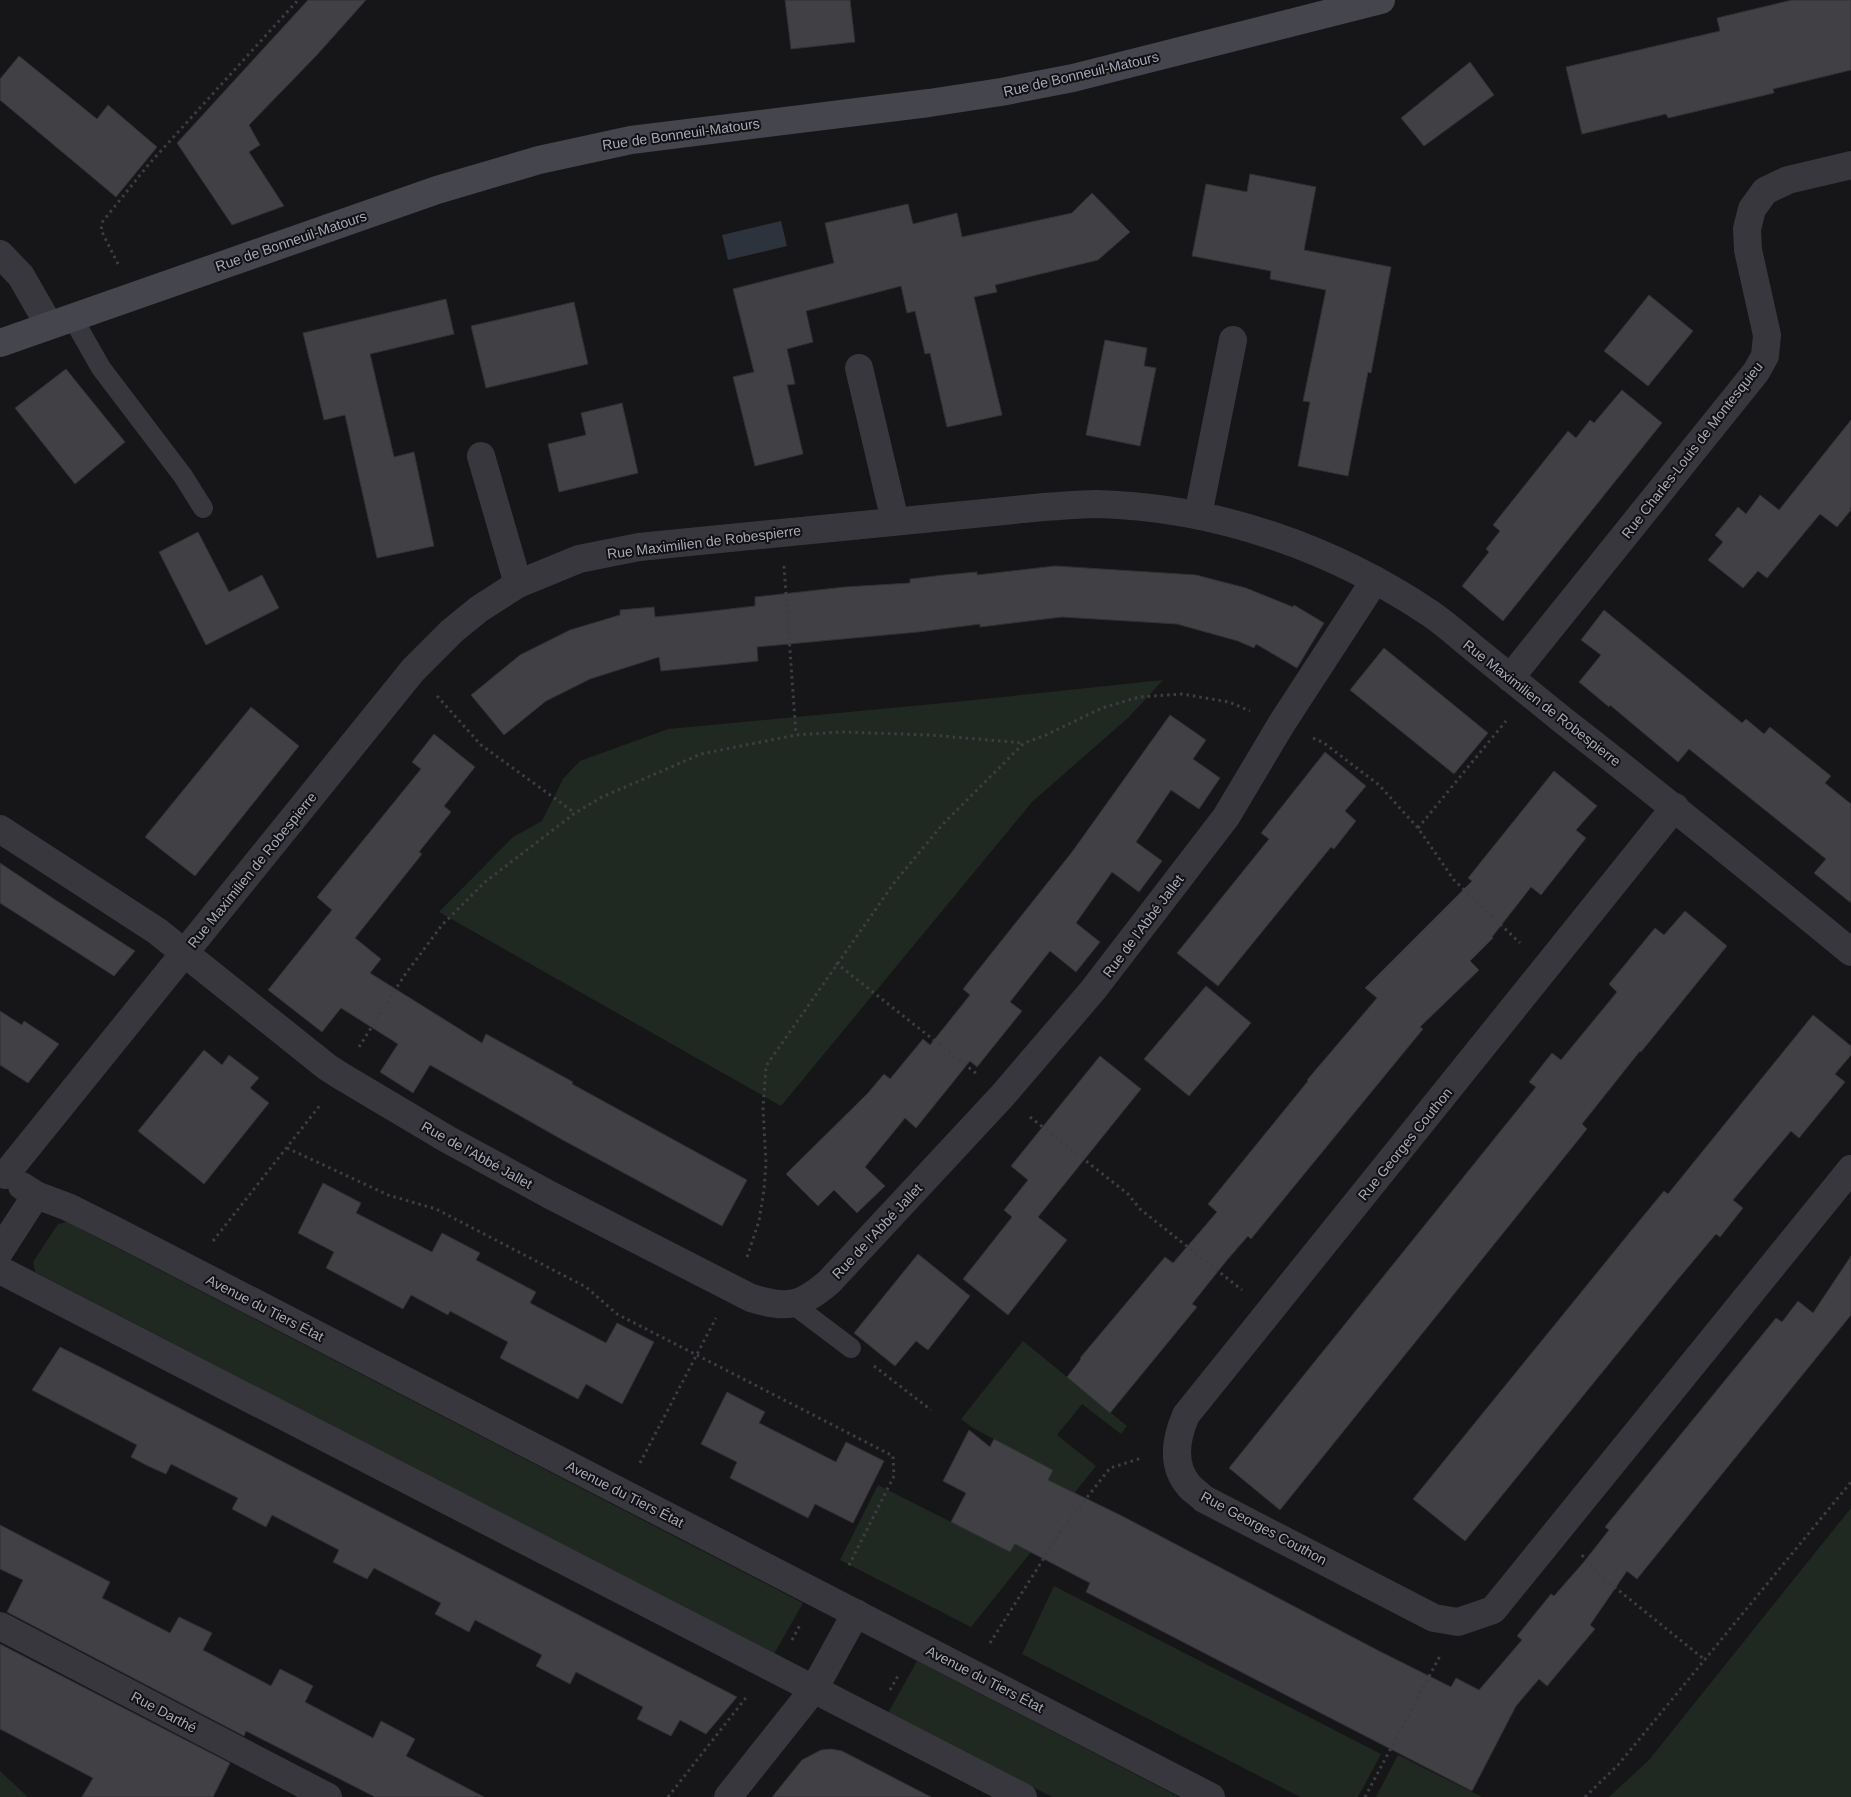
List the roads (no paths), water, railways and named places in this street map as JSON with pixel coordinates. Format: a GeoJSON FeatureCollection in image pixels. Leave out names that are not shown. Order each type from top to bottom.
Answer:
{"type":"FeatureCollection","features":[{"type":"Feature","properties":{"kind":"main road","name":"Rue de Bonneuil-Matours"},"geometry":{"type":"LineString","coordinates":[[0,343],[437,190],[540,160],[631,140],[928,103],[1001,92],[1073,78],[1381,0]]}},
{"type":"Feature","properties":{"kind":"street","name":"Rue Charles-Louis de Montesquieu"},"geometry":{"type":"LineString","coordinates":[[1520,685],[1756,372],[1765,356],[1767,335],[1748,250],[1747,229],[1752,209],[1766,191],[1788,180],[1851,166]]}},
{"type":"Feature","properties":{"kind":"street"},"geometry":{"type":"LineString","coordinates":[[0,254],[61,321]]}},
{"type":"Feature","properties":{"kind":"street"},"geometry":{"type":"LineString","coordinates":[[1198,515],[1233,340]]}},
{"type":"Feature","properties":{"kind":"street"},"geometry":{"type":"LineString","coordinates":[[859,368],[895,521]]}},
{"type":"Feature","properties":{"kind":"street"},"geometry":{"type":"LineString","coordinates":[[481,456],[518,584]]}},
{"type":"Feature","properties":{"kind":"street","name":"Rue Maximilien de Robespierre"},"geometry":{"type":"LineString","coordinates":[[2,1174],[413,670],[452,631],[479,609],[518,584],[579,559],[639,547],[895,521],[1095,504],[1154,508],[1198,515],[1293,543],[1338,560],[1376,580],[1433,615],[1675,807],[1851,952]]}},
{"type":"Feature","properties":{"kind":"street","name":"Rue de l'Abbé Jallet"},"geometry":{"type":"LineString","coordinates":[[0,829],[157,931],[183,954],[340,1076],[447,1139],[550,1195],[751,1298],[771,1304],[794,1305],[813,1296],[829,1282],[1003,1095],[1093,990],[1226,817],[1282,723],[1376,580]]}},
{"type":"Feature","properties":{"kind":"street","name":"Rue Georges Couthon"},"geometry":{"type":"LineString","coordinates":[[1675,807],[1186,1415],[1179,1431],[1176,1448],[1179,1467],[1188,1485],[1204,1498],[1434,1618],[1458,1622],[1492,1610],[1851,1169]]}},
{"type":"Feature","properties":{"kind":"street","name":"Avenue du Tiers État"},"geometry":{"type":"LineString","coordinates":[[2,1174],[36,1195],[68,1207],[114,1230],[1211,1797]]}},
{"type":"Feature","properties":{"kind":"street"},"geometry":{"type":"LineString","coordinates":[[0,1251],[36,1195]]}},
{"type":"Feature","properties":{"kind":"street"},"geometry":{"type":"LineString","coordinates":[[0,1270],[1023,1797]]}},
{"type":"Feature","properties":{"kind":"street"},"geometry":{"type":"LineString","coordinates":[[728,1797],[814,1689],[856,1613]]}},
{"type":"Feature","properties":{"kind":"street","name":"Rue Darthé"},"geometry":{"type":"LineString","coordinates":[[0,1626],[328,1797]]}},
{"type":"Feature","properties":{"kind":"lane"},"geometry":{"type":"LineString","coordinates":[[61,321],[101,368],[183,476],[203,508]]}},
{"type":"Feature","properties":{"kind":"lane"},"geometry":{"type":"LineString","coordinates":[[794,1305],[851,1348]]}}]}
